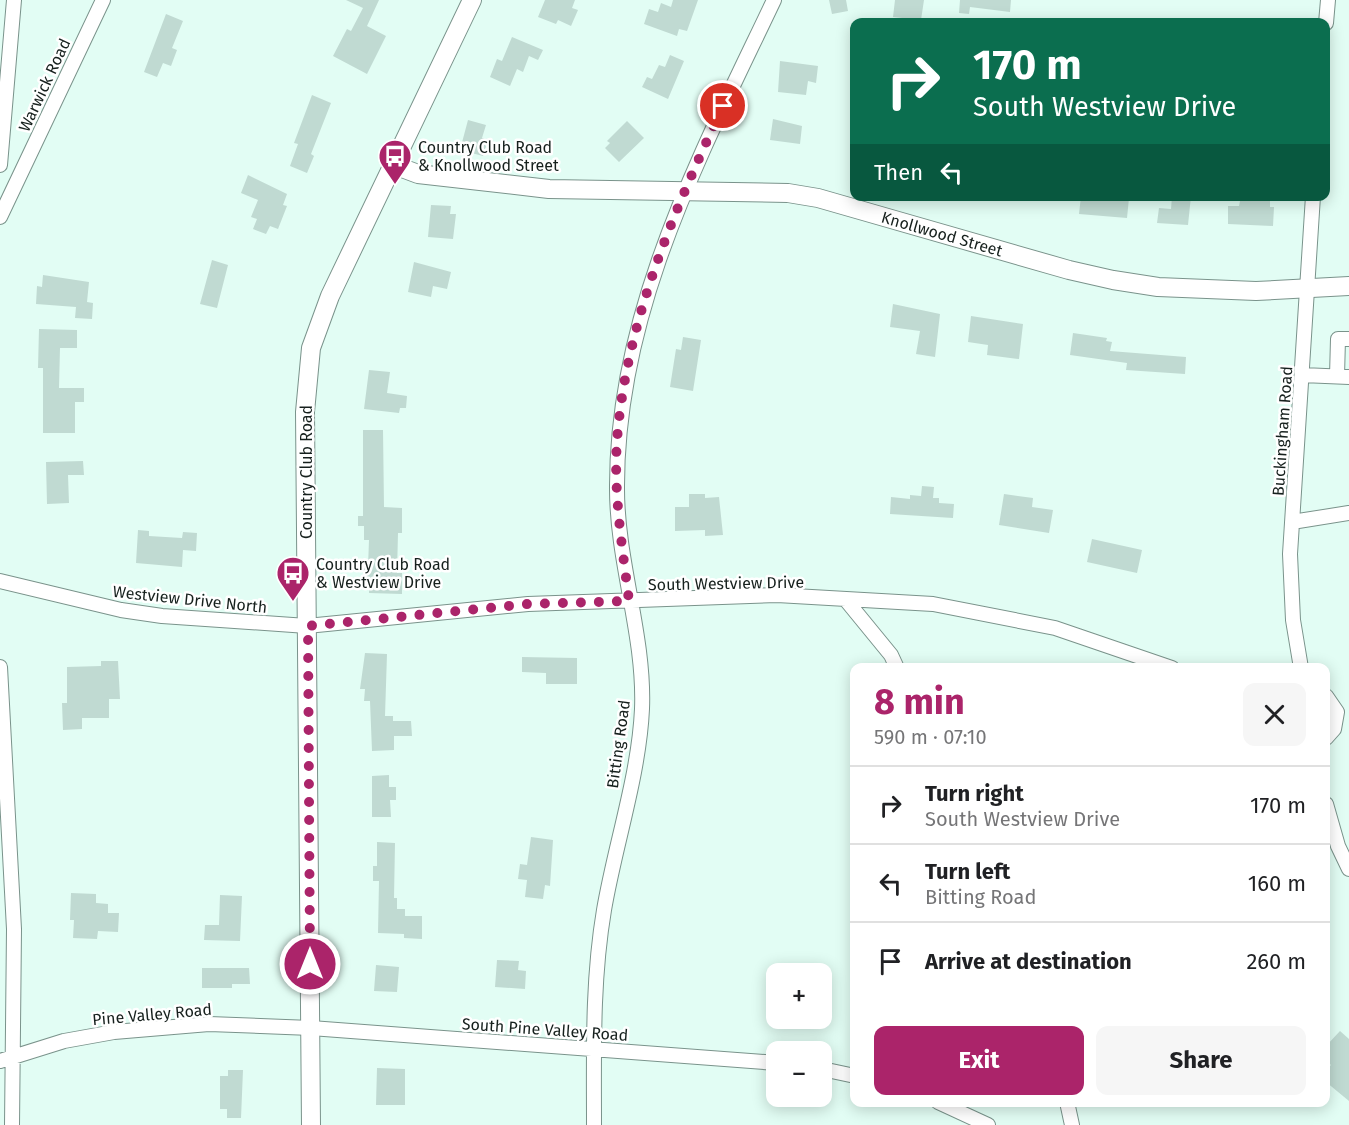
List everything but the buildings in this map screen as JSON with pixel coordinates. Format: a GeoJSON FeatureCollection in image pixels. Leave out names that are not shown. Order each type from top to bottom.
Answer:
{"type":"FeatureCollection","features":[{"type":"Feature","properties":{"kind":"main road","name":"Country Club Road"},"geometry":{"type":"LineString","coordinates":[[311,1125],[308,626],[304,412],[310,348],[330,296],[472,0]]}},
{"type":"Feature","properties":{"kind":"main road","name":"Knollwood Street"},"geometry":{"type":"LineString","coordinates":[[394,165],[418,174],[549,189],[788,193],[818,198],[1069,270],[1158,287],[1256,291],[1349,286]]}},
{"type":"Feature","properties":{"kind":"street"},"geometry":{"type":"LineString","coordinates":[[0,165],[14,0]]}},
{"type":"Feature","properties":{"kind":"street","name":"Warwick Road"},"geometry":{"type":"LineString","coordinates":[[0,217],[103,0]]}},
{"type":"Feature","properties":{"kind":"street","name":"Bitting Road"},"geometry":{"type":"LineString","coordinates":[[594,1125],[595,970],[642,709],[636,637],[629,601],[616,493],[618,429],[631,351],[649,286],[683,192],[774,0]]}},
{"type":"Feature","properties":{"kind":"street"},"geometry":{"type":"LineString","coordinates":[[1326,18],[1328,0]]}},
{"type":"Feature","properties":{"kind":"street","name":"Buckingham Road"},"geometry":{"type":"LineString","coordinates":[[1300,663],[1293,620],[1290,554],[1313,201]]}},
{"type":"Feature","properties":{"kind":"street"},"geometry":{"type":"LineString","coordinates":[[1302,375],[1343,377],[1338,339],[1349,339]]}},
{"type":"Feature","properties":{"kind":"street"},"geometry":{"type":"LineString","coordinates":[[1292,522],[1349,513]]}},
{"type":"Feature","properties":{"kind":"street","name":"Westview Drive North"},"geometry":{"type":"LineString","coordinates":[[0,581],[121,610],[308,626]]}},
{"type":"Feature","properties":{"kind":"street","name":"South Westview Drive"},"geometry":{"type":"LineString","coordinates":[[308,626],[528,604],[777,595],[933,604],[1055,628],[1157,663]]}},
{"type":"Feature","properties":{"kind":"street"},"geometry":{"type":"LineString","coordinates":[[846,600],[891,655],[895,663]]}},
{"type":"Feature","properties":{"kind":"street"},"geometry":{"type":"LineString","coordinates":[[0,667],[13,906],[12,1125]]}},
{"type":"Feature","properties":{"kind":"street"},"geometry":{"type":"LineString","coordinates":[[1330,702],[1342,726]]}},
{"type":"Feature","properties":{"kind":"street"},"geometry":{"type":"LineString","coordinates":[[1330,818],[1338,846],[1349,869]]}},
{"type":"Feature","properties":{"kind":"street","name":"Pine Valley Road"},"geometry":{"type":"LineString","coordinates":[[0,1061],[13,1055],[64,1041],[163,1027],[209,1024],[310,1028]]}},
{"type":"Feature","properties":{"kind":"street","name":"South Pine Valley Road"},"geometry":{"type":"LineString","coordinates":[[310,1028],[766,1062]]}},
{"type":"Feature","properties":{"kind":"street"},"geometry":{"type":"LineString","coordinates":[[832,1072],[850,1075]]}},
{"type":"Feature","properties":{"kind":"street"},"geometry":{"type":"LineString","coordinates":[[949,1107],[988,1125]]}},
{"type":"Feature","properties":{"kind":"street"},"geometry":{"type":"LineString","coordinates":[[1068,1107],[1072,1125]]}},
{"type":"Feature","properties":{"kind":"place","name":"Country Club Road & Knollwood Street"},"geometry":{"type":"Point","coordinates":[395,185]}},
{"type":"Feature","properties":{"kind":"place","name":"Country Club Road & Westview Drive"},"geometry":{"type":"Point","coordinates":[293,602]}},
{"type":"Feature","properties":{"kind":"route"},"geometry":{"type":"LineString","coordinates":[[310,964],[308,626],[528,604],[629,601],[616,493],[618,429],[631,351],[649,286],[683,192],[723,106]]}}]}
